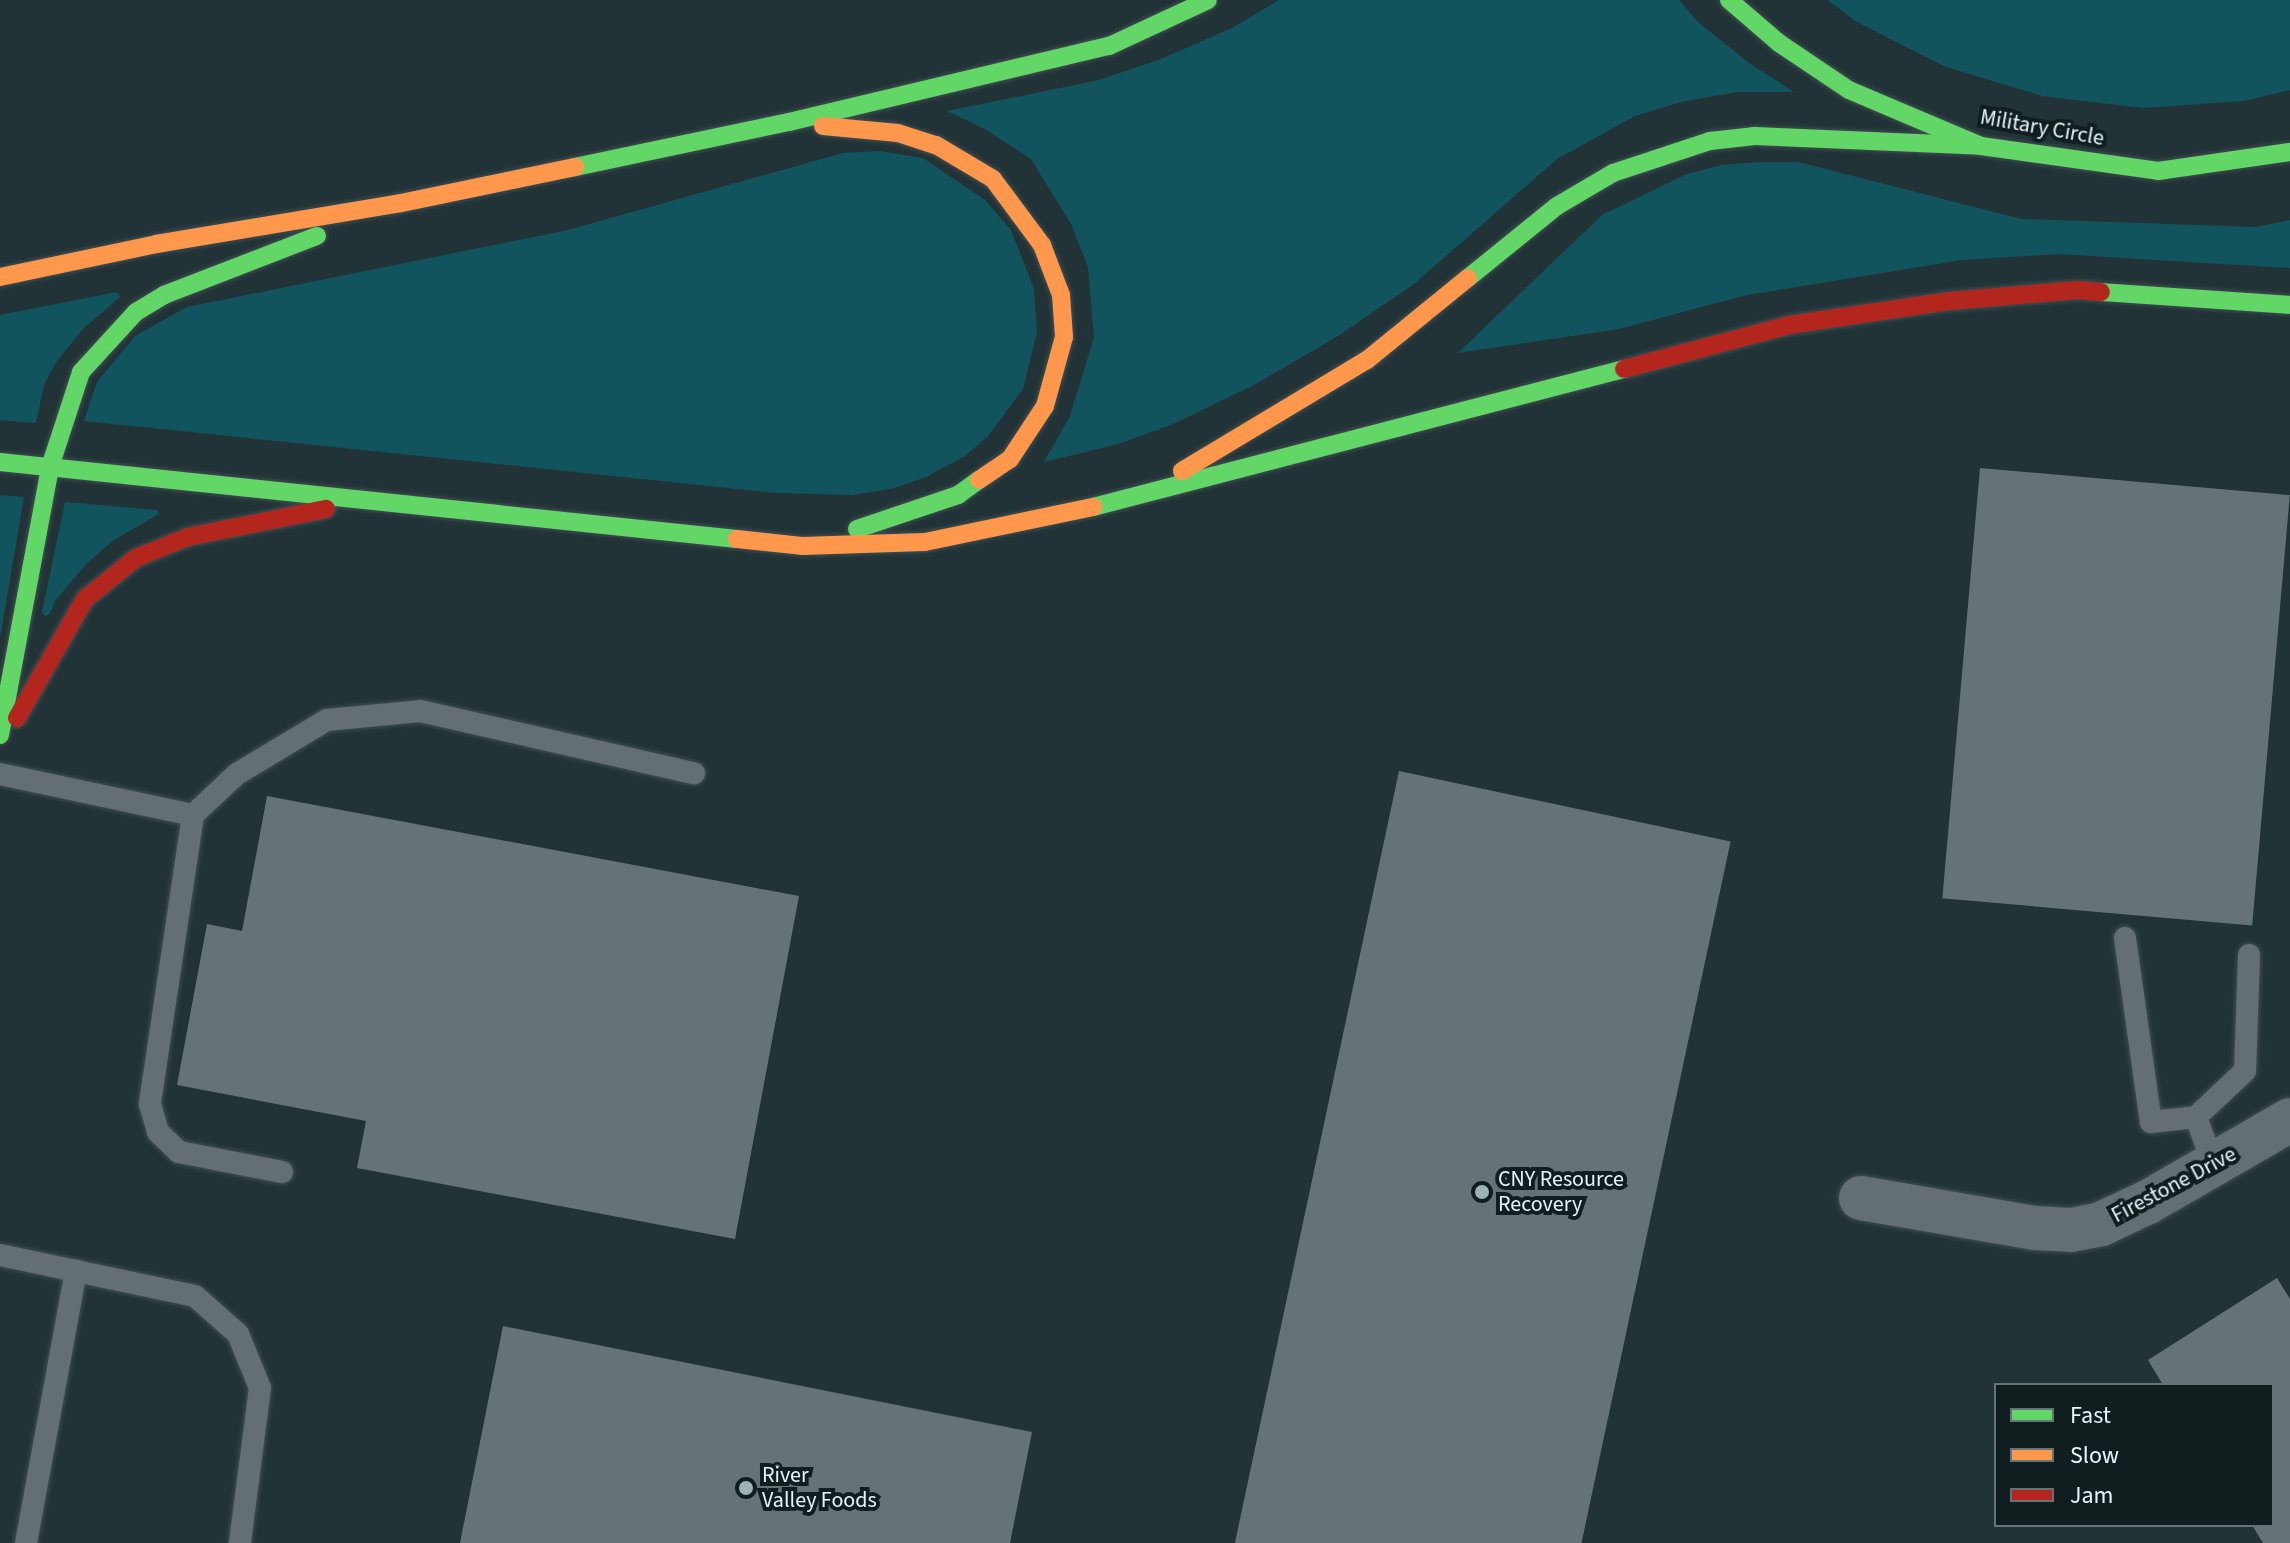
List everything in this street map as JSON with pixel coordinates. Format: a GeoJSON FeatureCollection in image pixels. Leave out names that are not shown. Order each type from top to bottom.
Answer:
{"type":"FeatureCollection","features":[{"type":"Feature","properties":{"kind":"main road"},"geometry":{"type":"LineString","coordinates":[[0,277],[156,244],[401,203],[789,122],[1109,46],[1208,0]]}},
{"type":"Feature","properties":{"kind":"main road","name":"Military Circle"},"geometry":{"type":"LineString","coordinates":[[1729,0],[1779,43],[1849,90],[1981,146],[2158,171],[2290,152]]}},
{"type":"Feature","properties":{"kind":"main road"},"geometry":{"type":"LineString","coordinates":[[789,122],[898,133],[936,145],[993,179],[1042,245],[1061,295],[1064,337],[1045,406],[1010,459],[958,495],[802,546]]}},
{"type":"Feature","properties":{"kind":"main road"},"geometry":{"type":"LineString","coordinates":[[1139,497],[1367,360],[1557,206],[1613,173],[1710,141],[1755,136],[1981,146]]}},
{"type":"Feature","properties":{"kind":"main road"},"geometry":{"type":"LineString","coordinates":[[0,735],[50,467],[81,372],[136,312],[164,295],[401,203]]}},
{"type":"Feature","properties":{"kind":"main road"},"geometry":{"type":"LineString","coordinates":[[0,462],[802,546],[925,542],[1139,497],[1789,325],[1950,301],[2078,290],[2290,305]]}},
{"type":"Feature","properties":{"kind":"main road"},"geometry":{"type":"LineString","coordinates":[[0,748],[85,599],[136,558],[188,537],[366,500]]}},
{"type":"Feature","properties":{"kind":"street","name":"Firestone Drive"},"geometry":{"type":"LineString","coordinates":[[1861,1198],[2035,1228],[2071,1230],[2101,1224],[2148,1202],[2290,1120]]}},
{"type":"Feature","properties":{"kind":"lane"},"geometry":{"type":"LineString","coordinates":[[282,1172],[179,1152],[158,1132],[150,1104],[193,815],[237,774],[327,720],[420,711],[694,773]]}},
{"type":"Feature","properties":{"kind":"lane"},"geometry":{"type":"LineString","coordinates":[[0,774],[193,815]]}},
{"type":"Feature","properties":{"kind":"lane"},"geometry":{"type":"LineString","coordinates":[[2125,938],[2151,1122],[2196,1117],[2245,1071],[2249,955]]}},
{"type":"Feature","properties":{"kind":"lane"},"geometry":{"type":"LineString","coordinates":[[2196,1117],[2213,1164]]}},
{"type":"Feature","properties":{"kind":"lane"},"geometry":{"type":"LineString","coordinates":[[0,1255],[195,1296],[238,1334],[260,1388],[240,1543]]}},
{"type":"Feature","properties":{"kind":"lane"},"geometry":{"type":"LineString","coordinates":[[26,1543],[76,1271]]}},
{"type":"Feature","properties":{"kind":"shaded area"},"geometry":{"type":"Polygon","coordinates":[[[1279,0],[1679,0],[1699,23],[1749,63],[1794,92],[1738,92],[1681,102],[1635,116],[1557,159],[1414,284],[1338,336],[1254,385],[1171,425],[1118,444],[1044,462],[1070,416],[1094,337],[1088,267],[1071,224],[1031,159],[983,128],[947,111],[1099,80],[1161,59],[1232,28],[1279,0]]]}},
{"type":"Feature","properties":{"kind":"shaded area"},"geometry":{"type":"Polygon","coordinates":[[[1828,0],[2290,0],[2290,90],[2244,101],[2143,108],[2042,96],[1946,67],[1855,21],[1828,0]]]}},
{"type":"Feature","properties":{"kind":"shaded area"},"geometry":{"type":"Polygon","coordinates":[[[880,151],[923,158],[985,200],[1011,230],[1034,289],[1037,332],[1023,389],[988,436],[965,456],[926,477],[895,488],[853,495],[777,493],[84,421],[97,382],[135,336],[187,307],[568,230],[843,153],[880,151]]]}},
{"type":"Feature","properties":{"kind":"shaded area"},"geometry":{"type":"Polygon","coordinates":[[[1798,162],[2022,219],[2255,227],[2290,220],[2290,268],[2058,254],[1962,260],[1747,295],[1619,329],[1458,353],[1602,215],[1687,174],[1721,165],[1798,162]]]}},
{"type":"Feature","properties":{"kind":"shaded area"},"geometry":{"type":"Polygon","coordinates":[[[117,292],[120,297],[83,329],[56,362],[44,385],[36,423],[0,420],[0,315],[117,292]]]}},
{"type":"Feature","properties":{"kind":"shaded area"},"geometry":{"type":"Polygon","coordinates":[[[0,495],[24,497],[0,638],[0,495]]]}},
{"type":"Feature","properties":{"kind":"shaded area"},"geometry":{"type":"Polygon","coordinates":[[[65,502],[157,510],[159,514],[114,540],[87,563],[55,601],[50,614],[45,616],[42,612],[65,502]]]}},
{"type":"Feature","properties":{"kind":"building"},"geometry":{"type":"Polygon","coordinates":[[[1980,468],[2290,495],[2252,925],[1942,898],[1980,468]]]}},
{"type":"Feature","properties":{"kind":"building","name":"CNY Resource Recovery"},"geometry":{"type":"Polygon","coordinates":[[[1399,771],[1731,841],[1581,1543],[1235,1543],[1399,771]]]}},
{"type":"Feature","properties":{"kind":"building"},"geometry":{"type":"Polygon","coordinates":[[[267,796],[799,896],[735,1239],[357,1168],[366,1121],[177,1085],[207,924],[242,931],[267,796]]]}},
{"type":"Feature","properties":{"kind":"building"},"geometry":{"type":"Polygon","coordinates":[[[2277,1278],[2290,1299],[2290,1543],[2263,1543],[2253,1527],[2274,1527],[2274,1383],[2162,1383],[2148,1360],[2277,1278]]]}},
{"type":"Feature","properties":{"kind":"building","name":"River Valley Foods"},"geometry":{"type":"Polygon","coordinates":[[[503,1326],[1032,1432],[1010,1543],[460,1543],[503,1326]]]}},
{"type":"Feature","properties":{"kind":"traffic: fast"},"geometry":{"type":"LineString","coordinates":[[575,167],[789,122],[1109,46],[1208,0]]}},
{"type":"Feature","properties":{"kind":"traffic: fast"},"geometry":{"type":"LineString","coordinates":[[1729,0],[1779,43],[1849,90],[1981,146],[2158,171],[2290,152]]}},
{"type":"Feature","properties":{"kind":"traffic: fast"},"geometry":{"type":"LineString","coordinates":[[1468,278],[1557,206],[1613,173],[1710,141],[1755,136],[1981,146]]}},
{"type":"Feature","properties":{"kind":"traffic: fast"},"geometry":{"type":"LineString","coordinates":[[0,735],[50,467],[81,372],[136,312],[164,295],[317,236]]}},
{"type":"Feature","properties":{"kind":"traffic: fast"},"geometry":{"type":"LineString","coordinates":[[2101,292],[2290,305]]}},
{"type":"Feature","properties":{"kind":"traffic: fast"},"geometry":{"type":"LineString","coordinates":[[1093,507],[1624,369]]}},
{"type":"Feature","properties":{"kind":"traffic: fast"},"geometry":{"type":"LineString","coordinates":[[0,462],[737,539]]}},
{"type":"Feature","properties":{"kind":"traffic: fast"},"geometry":{"type":"LineString","coordinates":[[857,529],[958,495],[979,480]]}},
{"type":"Feature","properties":{"kind":"traffic: slow"},"geometry":{"type":"LineString","coordinates":[[823,126],[898,133],[936,145],[993,179],[1042,245],[1061,295],[1064,337],[1045,406],[1010,459],[979,480]]}},
{"type":"Feature","properties":{"kind":"traffic: slow"},"geometry":{"type":"LineString","coordinates":[[0,277],[156,244],[401,203],[575,167]]}},
{"type":"Feature","properties":{"kind":"traffic: slow"},"geometry":{"type":"LineString","coordinates":[[1182,471],[1367,360],[1468,278]]}},
{"type":"Feature","properties":{"kind":"traffic: slow"},"geometry":{"type":"LineString","coordinates":[[737,539],[802,546],[925,542],[1093,507]]}},
{"type":"Feature","properties":{"kind":"traffic: jam"},"geometry":{"type":"LineString","coordinates":[[1624,369],[1789,325],[1950,301],[2078,290],[2101,292]]}},
{"type":"Feature","properties":{"kind":"traffic: jam"},"geometry":{"type":"LineString","coordinates":[[17,718],[85,599],[136,558],[188,537],[326,509]]}},
{"type":"Feature","properties":{"kind":"place","name":"CNY Resource Recovery"},"geometry":{"type":"Point","coordinates":[1482,1192]}},
{"type":"Feature","properties":{"kind":"place","name":"River Valley Foods"},"geometry":{"type":"Point","coordinates":[746,1488]}}]}
